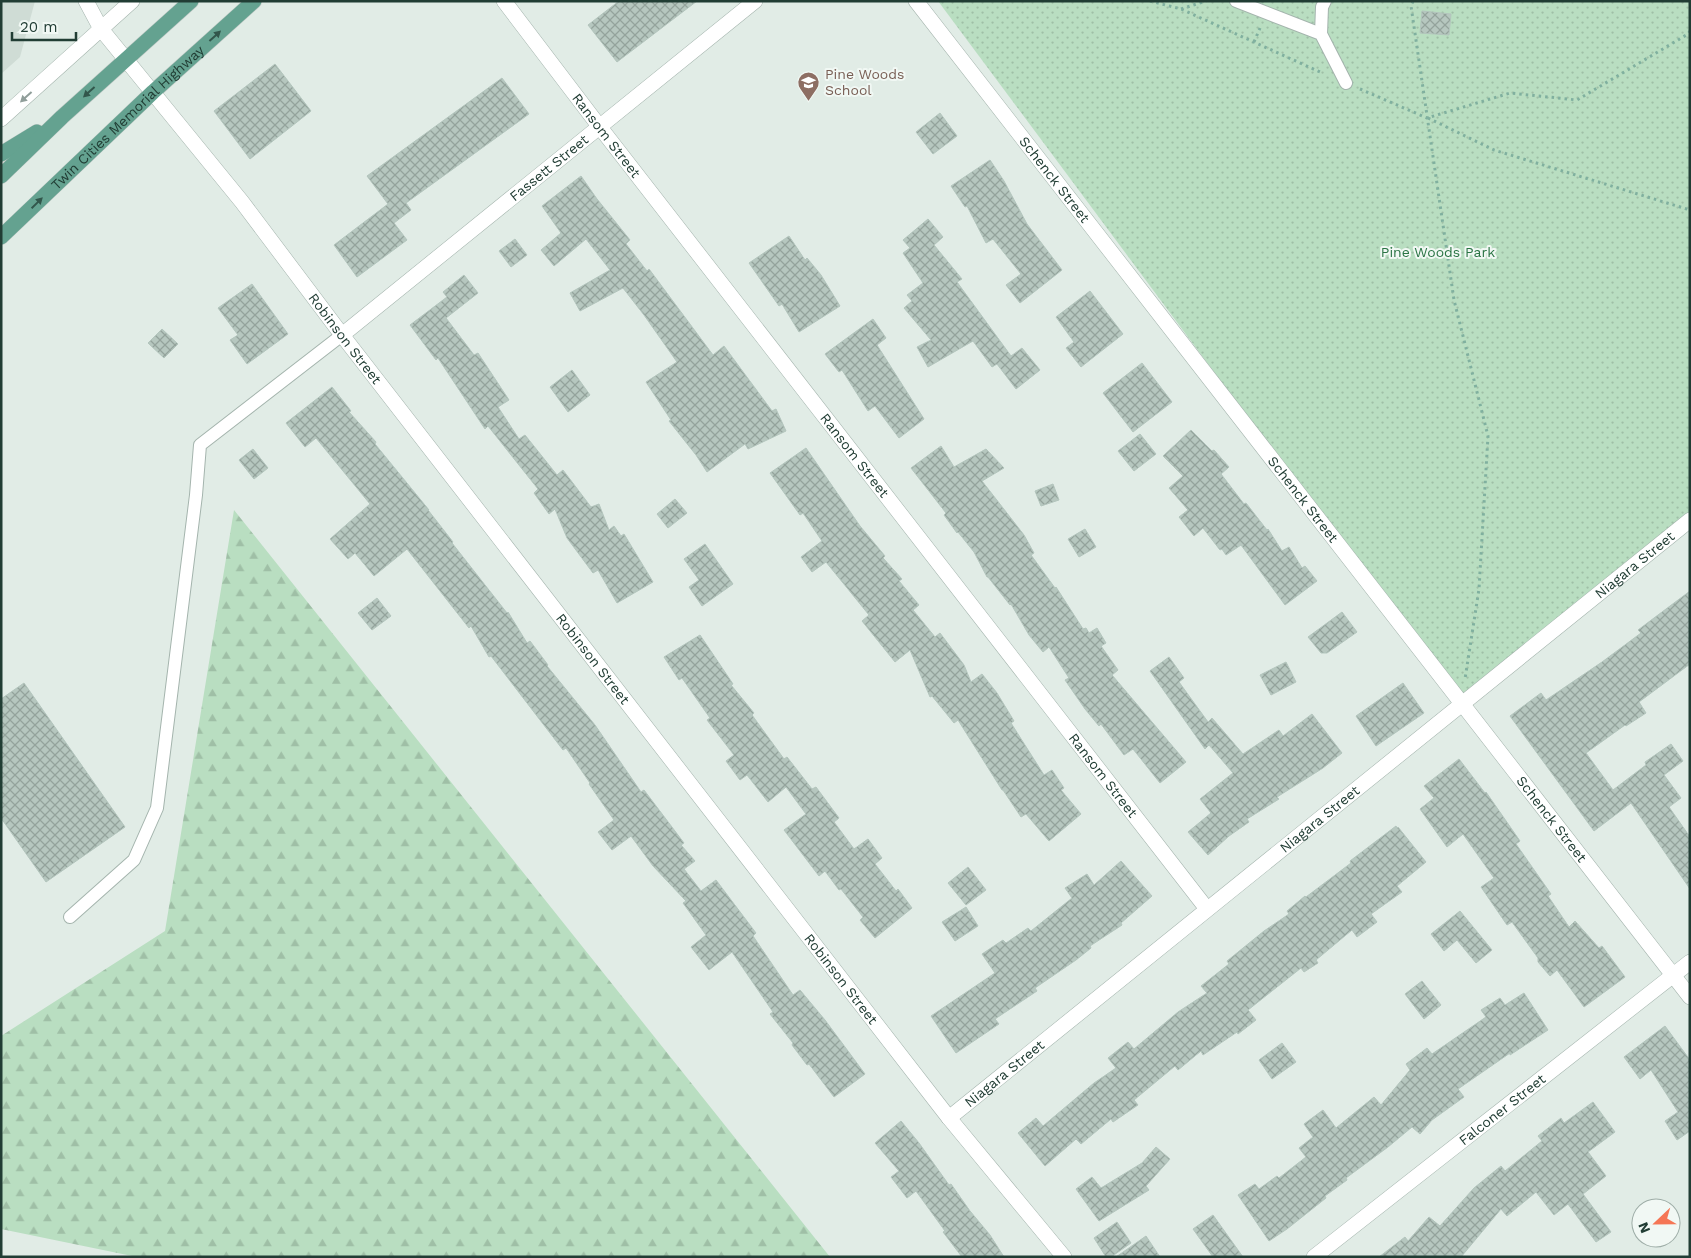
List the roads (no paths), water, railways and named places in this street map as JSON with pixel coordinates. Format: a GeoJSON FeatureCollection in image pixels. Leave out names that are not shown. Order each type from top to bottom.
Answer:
{"type":"FeatureCollection","features":[{"type":"Feature","properties":{"kind":"main road"},"geometry":{"type":"LineString","coordinates":[[1,176],[62,117],[191,1]]}},
{"type":"Feature","properties":{"kind":"main road","name":"Twin Cities Memorial Highway"},"geometry":{"type":"LineString","coordinates":[[1,237],[153,92],[254,1]]}},
{"type":"Feature","properties":{"kind":"main road"},"geometry":{"type":"LineString","coordinates":[[1,154],[62,117]]}},
{"type":"Feature","properties":{"kind":"street","name":"Robinson Street"},"geometry":{"type":"LineString","coordinates":[[86,1],[101,29],[242,202],[949,1118],[1064,1257]]}},
{"type":"Feature","properties":{"kind":"street"},"geometry":{"type":"LineString","coordinates":[[1,119],[132,1]]}},
{"type":"Feature","properties":{"kind":"street","name":"Ransom Street"},"geometry":{"type":"LineString","coordinates":[[504,1],[599,126],[1208,909]]}},
{"type":"Feature","properties":{"kind":"street","name":"Fassett Street"},"geometry":{"type":"LineString","coordinates":[[342,334],[755,1]]}},
{"type":"Feature","properties":{"kind":"street","name":"Schenck Street"},"geometry":{"type":"LineString","coordinates":[[916,1],[1690,997]]}},
{"type":"Feature","properties":{"kind":"street","name":"Niagara Street"},"geometry":{"type":"LineString","coordinates":[[949,1118],[1690,520]]}},
{"type":"Feature","properties":{"kind":"street","name":"Falconer Street"},"geometry":{"type":"LineString","coordinates":[[1314,1257],[1690,962]]}},
{"type":"Feature","properties":{"kind":"lane"},"geometry":{"type":"LineString","coordinates":[[1236,1],[1321,34]]}},
{"type":"Feature","properties":{"kind":"lane"},"geometry":{"type":"LineString","coordinates":[[1325,1],[1322,7],[1321,34],[1346,83]]}},
{"type":"Feature","properties":{"kind":"lane"},"geometry":{"type":"LineString","coordinates":[[70,917],[134,860],[157,808],[196,495],[200,445],[342,334]]}},
{"type":"Feature","properties":{"kind":"place","name":"Pine Woods School"},"geometry":{"type":"Point","coordinates":[809,101]}},
{"type":"Feature","properties":{"kind":"park label","name":"Pine Woods Park"},"geometry":{"type":"Point","coordinates":[1438,252]}}]}
